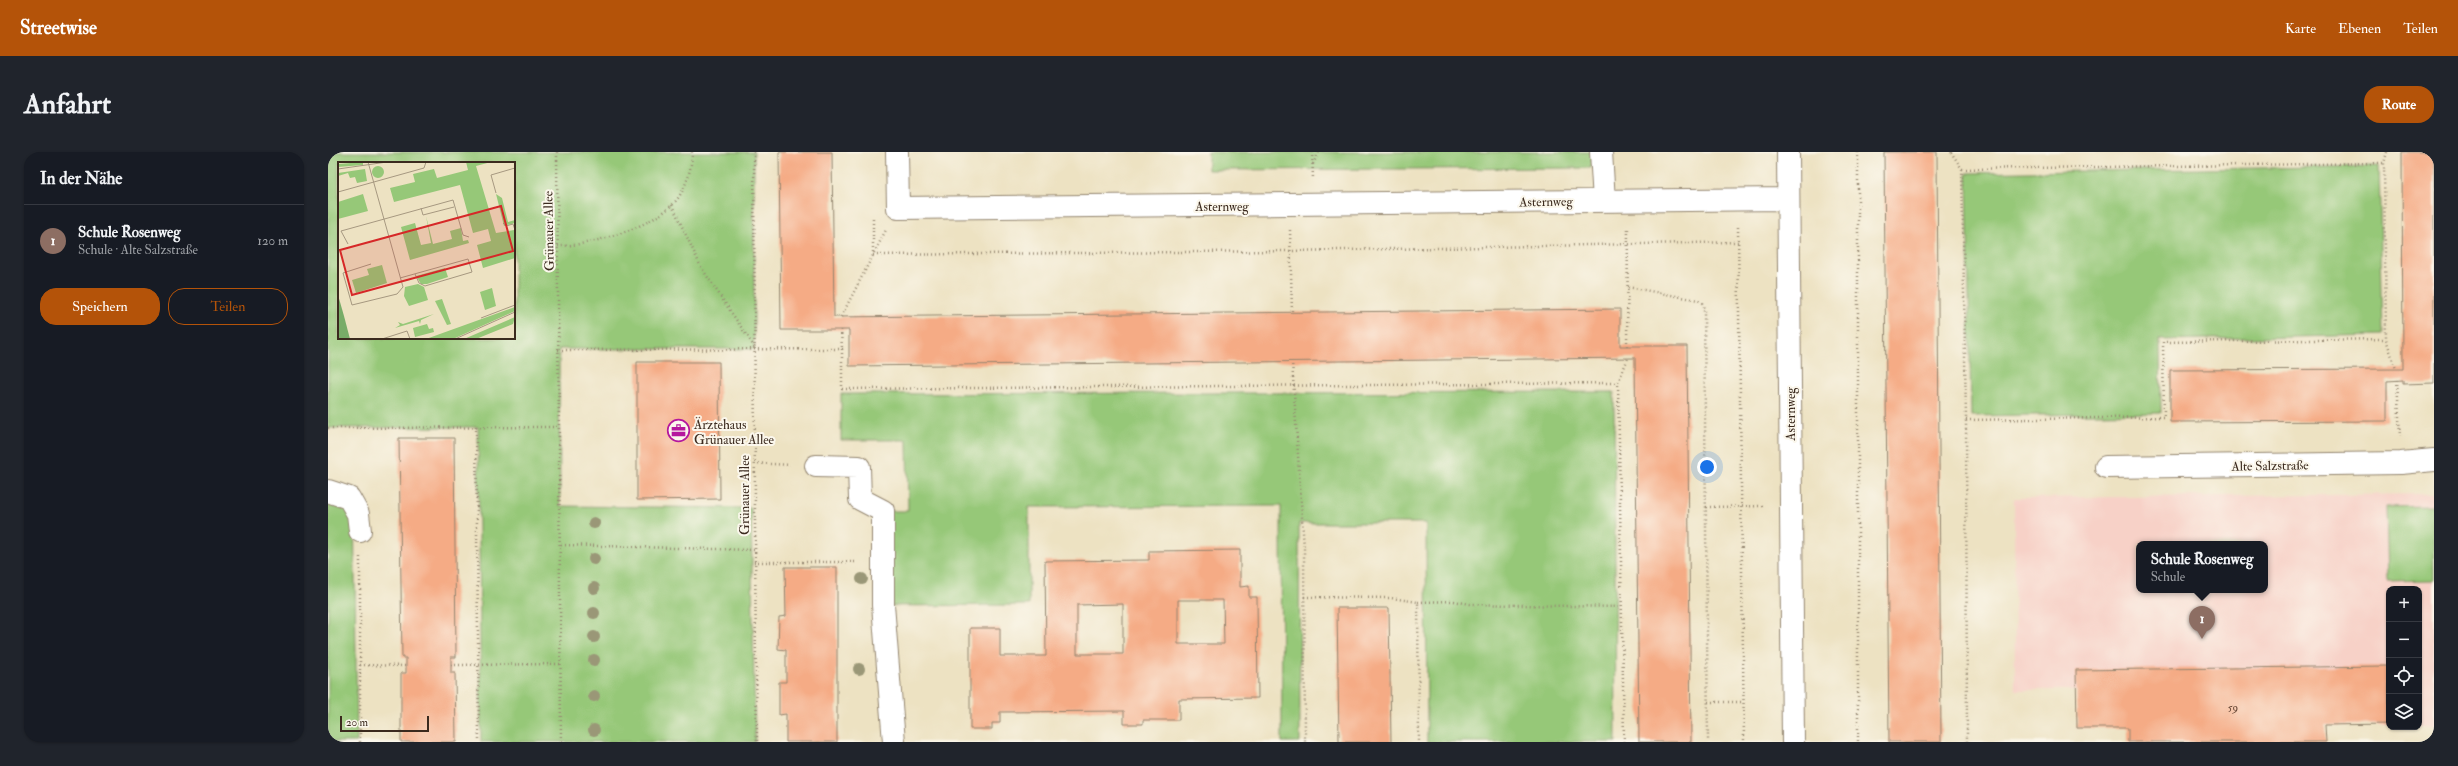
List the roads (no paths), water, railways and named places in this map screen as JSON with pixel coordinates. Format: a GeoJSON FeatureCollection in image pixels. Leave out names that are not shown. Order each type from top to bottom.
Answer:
{"type":"FeatureCollection","features":[{"type":"Feature","properties":{"kind":"street","name":"Asternweg"},"geometry":{"type":"LineString","coordinates":[[897,152],[898,208],[1289,206],[1788,199],[1793,742]]}},
{"type":"Feature","properties":{"kind":"street"},"geometry":{"type":"LineString","coordinates":[[1601,152],[1604,201]]}},
{"type":"Feature","properties":{"kind":"street"},"geometry":{"type":"LineString","coordinates":[[1788,152],[1788,199]]}},
{"type":"Feature","properties":{"kind":"street","name":"Alte Salzstraße"},"geometry":{"type":"LineString","coordinates":[[2106,467],[2401,463],[2434,460]]}},
{"type":"Feature","properties":{"kind":"street"},"geometry":{"type":"LineString","coordinates":[[816,466],[859,467],[860,499],[883,511],[883,605],[894,742]]}},
{"type":"Feature","properties":{"kind":"street"},"geometry":{"type":"LineString","coordinates":[[328,491],[349,498],[358,514],[360,531]]}},
{"type":"Feature","properties":{"kind":"place","name":"Ärztehaus Grünauer Allee"},"geometry":{"type":"Point","coordinates":[678,431]}},
{"type":"Feature","properties":{"kind":"place","name":"Schule Rosenweg"},"geometry":{"type":"Point","coordinates":[2202,639]}}]}
